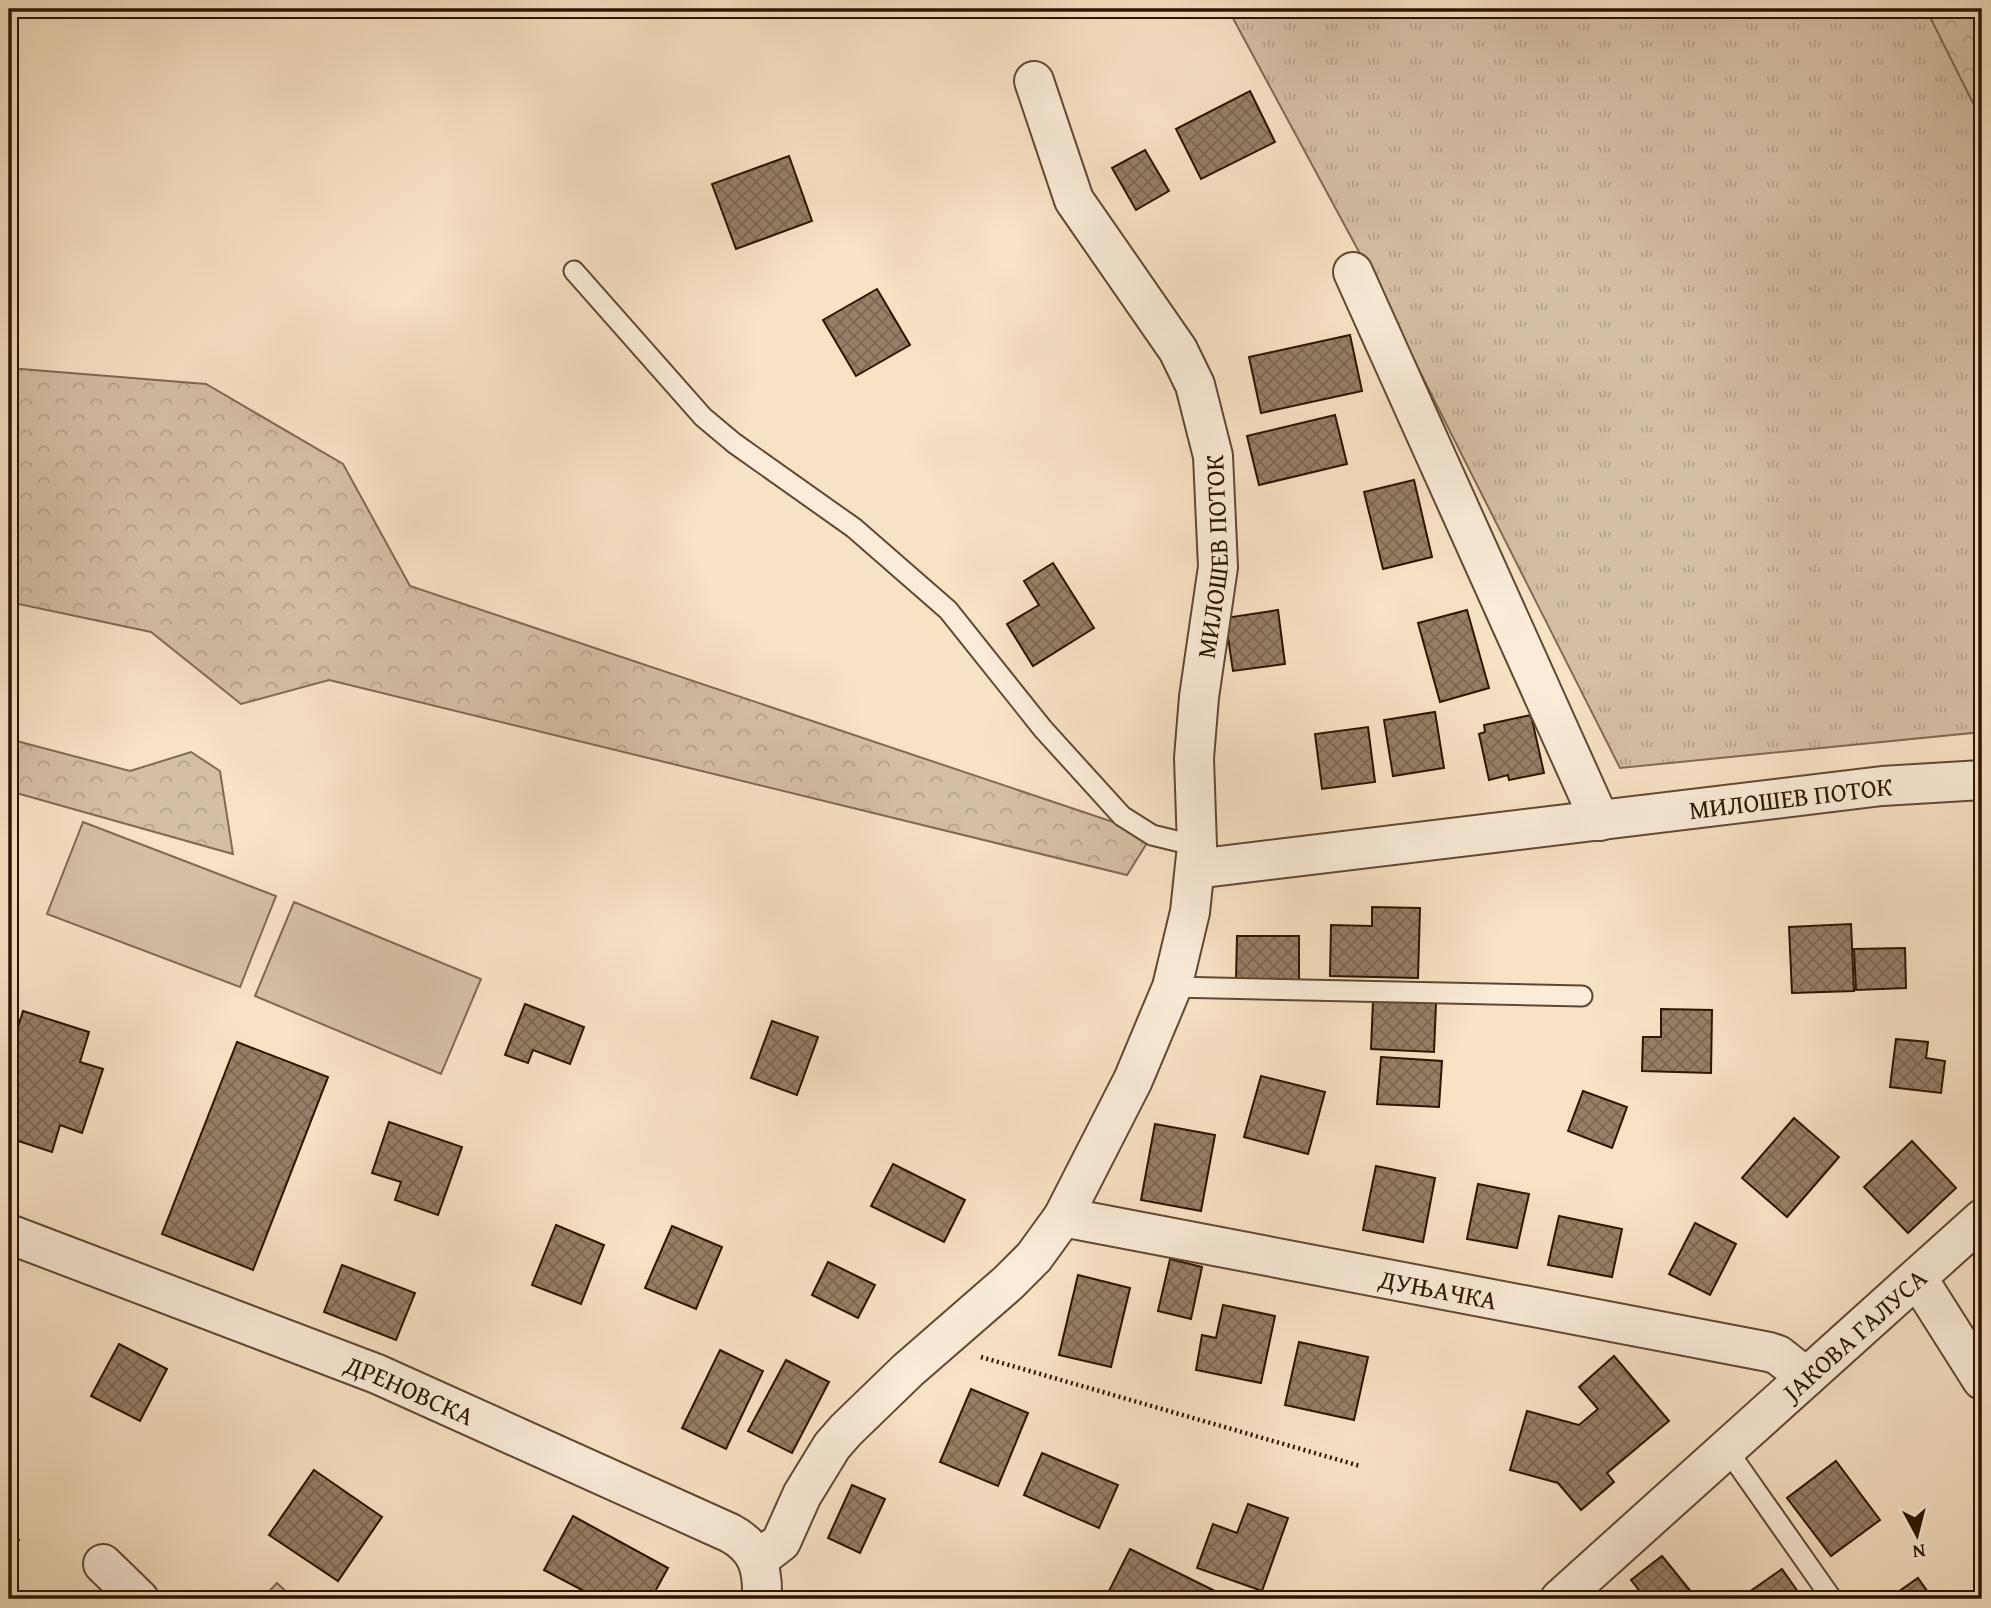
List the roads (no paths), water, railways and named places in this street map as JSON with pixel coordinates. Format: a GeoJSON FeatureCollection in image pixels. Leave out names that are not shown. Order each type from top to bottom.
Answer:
{"type":"FeatureCollection","features":[{"type":"Feature","properties":{"kind":"street","name":"МИЛОШЕВ ПОТОК"},"geometry":{"type":"LineString","coordinates":[[759,1559],[781,1542],[802,1495],[832,1446],[859,1415],[1034,1257],[1062,1217],[1133,1080],[1172,987],[1191,912],[1196,858],[1194,758],[1199,697],[1218,567],[1213,456],[1195,385],[1178,350],[1074,200],[1034,81]]}},
{"type":"Feature","properties":{"kind":"street"},"geometry":{"type":"LineString","coordinates":[[1353,272],[1600,821]]}},
{"type":"Feature","properties":{"kind":"street","name":"МИЛОШЕВ ПОТОК"},"geometry":{"type":"LineString","coordinates":[[1196,858],[1600,821],[1882,786],[1982,780]]}},
{"type":"Feature","properties":{"kind":"street","name":"ДУЊАЧКА"},"geometry":{"type":"LineString","coordinates":[[1062,1217],[1769,1352],[1778,1355],[1806,1377]]}},
{"type":"Feature","properties":{"kind":"street","name":"ЈАКОВА ГАЛУСА"},"geometry":{"type":"LineString","coordinates":[[1560,1599],[1982,1219]]}},
{"type":"Feature","properties":{"kind":"street","name":"ДРЕНОВСКА"},"geometry":{"type":"LineString","coordinates":[[9,1234],[377,1374],[730,1533],[749,1546],[759,1559]]}},
{"type":"Feature","properties":{"kind":"street"},"geometry":{"type":"LineString","coordinates":[[1918,1279],[1982,1380]]}},
{"type":"Feature","properties":{"kind":"street"},"geometry":{"type":"LineString","coordinates":[[759,1559],[762,1599]]}},
{"type":"Feature","properties":{"kind":"street"},"geometry":{"type":"LineString","coordinates":[[103,1564],[139,1599]]}},
{"type":"Feature","properties":{"kind":"lane"},"geometry":{"type":"LineString","coordinates":[[574,271],[704,417],[734,443],[854,528],[948,610],[1043,729],[1122,816],[1196,858]]}},
{"type":"Feature","properties":{"kind":"lane"},"geometry":{"type":"LineString","coordinates":[[1172,987],[1581,996]]}},
{"type":"Feature","properties":{"kind":"lane"},"geometry":{"type":"LineString","coordinates":[[1726,1448],[1832,1599]]}}]}
